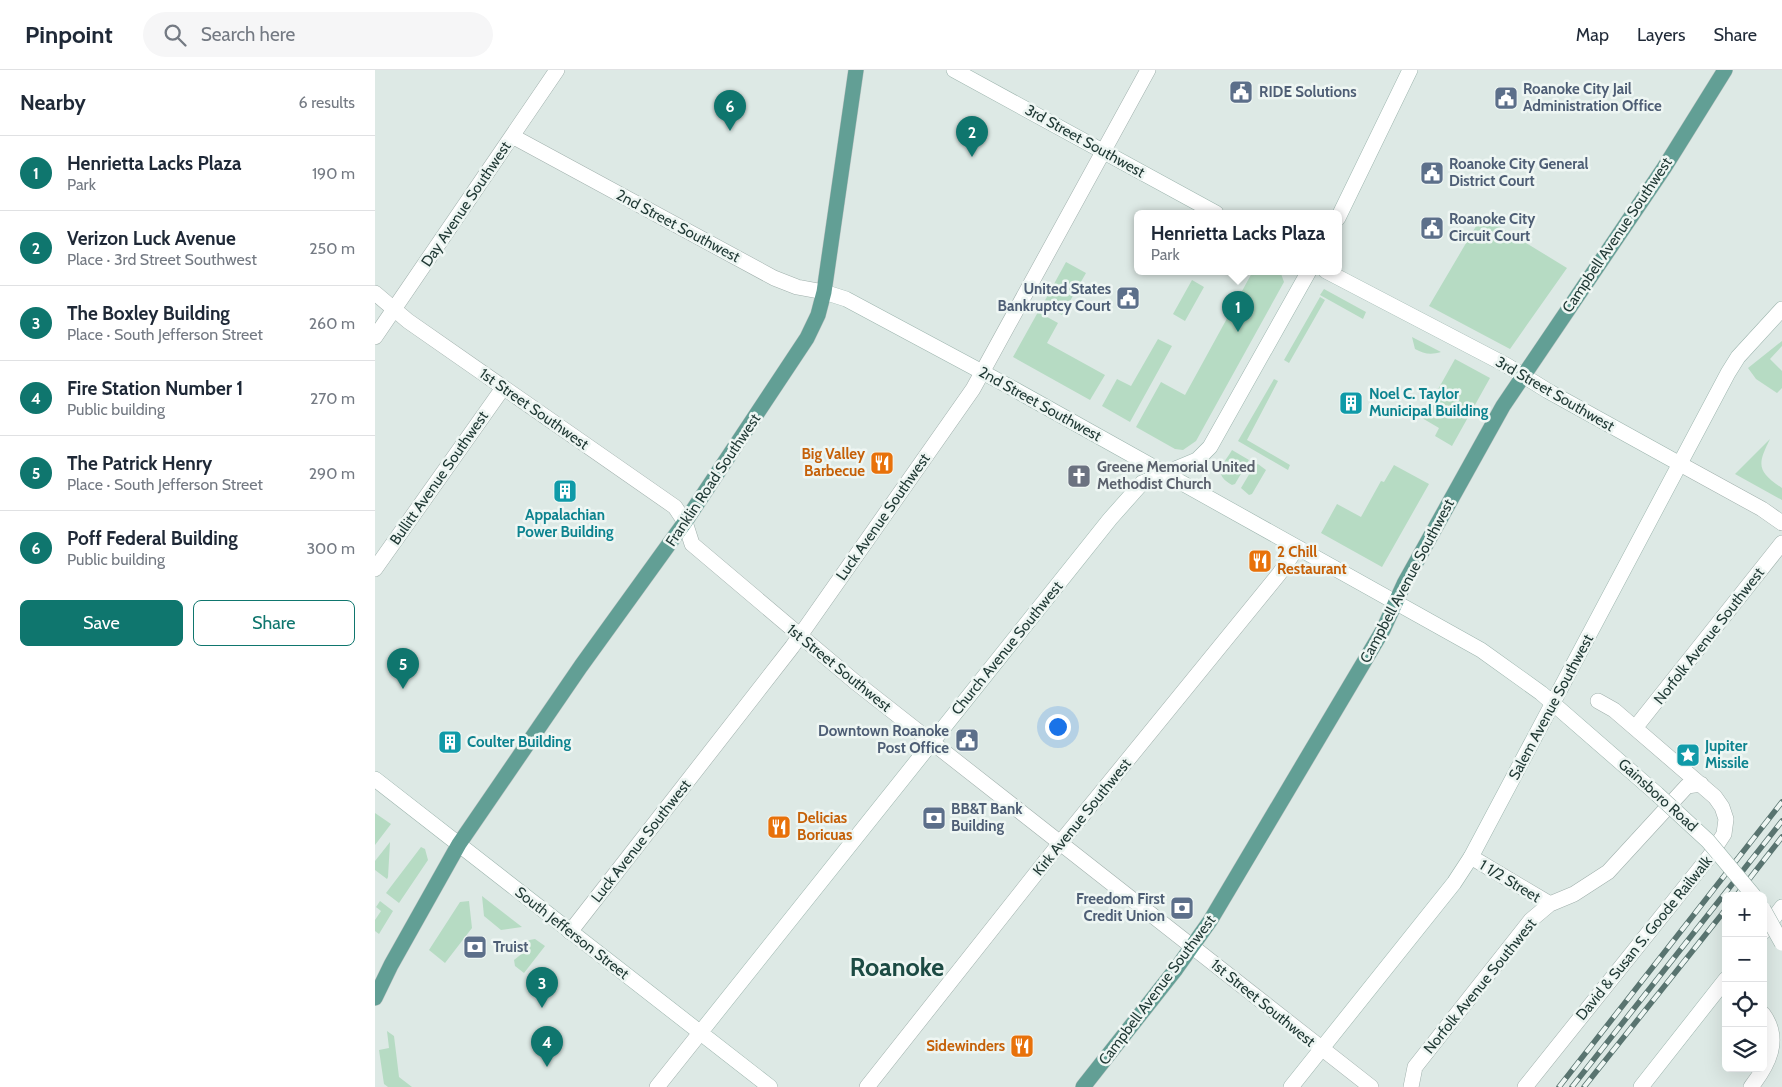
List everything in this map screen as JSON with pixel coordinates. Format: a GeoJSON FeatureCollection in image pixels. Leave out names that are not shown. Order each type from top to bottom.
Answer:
{"type":"FeatureCollection","features":[{"type":"Feature","properties":{"kind":"main road","name":"Franklin Road Southwest"},"geometry":{"type":"LineString","coordinates":[[375,998],[391,964],[459,844],[581,666],[685,522],[794,360],[819,316],[856,70]]}},
{"type":"Feature","properties":{"kind":"main road","name":"Campbell Avenue Southwest"},"geometry":{"type":"LineString","coordinates":[[1083,1087],[1210,922],[1383,630],[1395,602],[1503,406],[1663,168],[1725,70]]}},
{"type":"Feature","properties":{"kind":"street","name":"Day Avenue Southwest"},"geometry":{"type":"LineString","coordinates":[[375,337],[557,70]]}},
{"type":"Feature","properties":{"kind":"street","name":"3rd Street Southwest"},"geometry":{"type":"LineString","coordinates":[[955,70],[1210,210]]}},
{"type":"Feature","properties":{"kind":"street","name":"Luck Avenue Southwest"},"geometry":{"type":"LineString","coordinates":[[570,932],[800,636],[973,389],[1148,70]]}},
{"type":"Feature","properties":{"kind":"street"},"geometry":{"type":"LineString","coordinates":[[1342,210],[1410,70]]}},
{"type":"Feature","properties":{"kind":"street","name":"2nd Street Southwest"},"geometry":{"type":"LineString","coordinates":[[512,136],[774,278],[797,287],[824,292],[846,299],[982,372],[1503,664],[1553,702]]}},
{"type":"Feature","properties":{"kind":"street","name":"Church Avenue Southwest"},"geometry":{"type":"LineString","coordinates":[[657,1087],[1110,519],[1142,483],[1197,460],[1210,447],[1307,275]]}},
{"type":"Feature","properties":{"kind":"street","name":"3rd Street Southwest"},"geometry":{"type":"LineString","coordinates":[[1334,275],[1506,365],[1522,376],[1762,509],[1782,523]]}},
{"type":"Feature","properties":{"kind":"street","name":"1st Street Southwest"},"geometry":{"type":"LineString","coordinates":[[375,293],[395,310],[503,388],[675,507],[685,522],[692,544],[800,636],[1321,1050],[1336,1059],[1371,1087]]}},
{"type":"Feature","properties":{"kind":"street","name":"Salem Avenue Southwest"},"geometry":{"type":"LineString","coordinates":[[1291,1087],[1454,883],[1471,857],[1738,357],[1782,309]]}},
{"type":"Feature","properties":{"kind":"street","name":"Bullitt Avenue Southwest"},"geometry":{"type":"LineString","coordinates":[[375,569],[503,388]]}},
{"type":"Feature","properties":{"kind":"street","name":"Norfolk Avenue Southwest"},"geometry":{"type":"LineString","coordinates":[[1635,728],[1782,543]]}},
{"type":"Feature","properties":{"kind":"street","name":"Kirk Avenue Southwest"},"geometry":{"type":"LineString","coordinates":[[867,1087],[1061,843],[1279,574],[1297,548]]}},
{"type":"Feature","properties":{"kind":"street"},"geometry":{"type":"LineString","coordinates":[[1597,701],[1614,710],[1701,784]]}},
{"type":"Feature","properties":{"kind":"street","name":"Gainsboro Road"},"geometry":{"type":"LineString","coordinates":[[1553,702],[1708,841],[1751,892]]}},
{"type":"Feature","properties":{"kind":"street","name":"South Jefferson Street"},"geometry":{"type":"LineString","coordinates":[[375,779],[770,1087]]}},
{"type":"Feature","properties":{"kind":"street","name":"Norfolk Avenue Southwest"},"geometry":{"type":"LineString","coordinates":[[1411,1087],[1415,1067],[1531,920],[1550,904],[1574,894],[1608,872],[1687,786],[1701,784]]}},
{"type":"Feature","properties":{"kind":"street","name":"David & Susan S. Goode Railwalk"},"geometry":{"type":"LineString","coordinates":[[1525,1087],[1709,858],[1723,834],[1726,819],[1715,796],[1701,784]]}},
{"type":"Feature","properties":{"kind":"street","name":"1 1/2 Street"},"geometry":{"type":"LineString","coordinates":[[1471,857],[1550,904]]}},
{"type":"Feature","properties":{"kind":"street"},"geometry":{"type":"LineString","coordinates":[[1767,927],[1782,907]]}},
{"type":"Feature","properties":{"kind":"street"},"geometry":{"type":"LineString","coordinates":[[1767,916],[1782,943]]}},
{"type":"Feature","properties":{"kind":"street"},"geometry":{"type":"LineString","coordinates":[[1641,1087],[1724,982]]}},
{"type":"Feature","properties":{"kind":"street"},"geometry":{"type":"LineString","coordinates":[[1751,1087],[1770,1058],[1773,1032],[1767,1021]]}},
{"type":"Feature","properties":{"kind":"green space"},"geometry":{"type":"Polygon","coordinates":[[[1482,216],[1567,268],[1510,349],[1429,306],[1482,216]]]}},
{"type":"Feature","properties":{"kind":"green space"},"geometry":{"type":"Polygon","coordinates":[[[1066,262],[1086,273],[1062,315],[1043,304],[1066,262]]]}},
{"type":"Feature","properties":{"kind":"green space"},"geometry":{"type":"Polygon","coordinates":[[[1251,275],[1281,275],[1284,282],[1196,441],[1183,450],[1175,449],[1136,427],[1161,382],[1185,395],[1251,275]]]}},
{"type":"Feature","properties":{"kind":"green space"},"geometry":{"type":"Polygon","coordinates":[[[1192,280],[1204,287],[1185,321],[1173,314],[1192,280]]]}},
{"type":"Feature","properties":{"kind":"green space"},"geometry":{"type":"Polygon","coordinates":[[[1324,289],[1366,312],[1363,319],[1320,295],[1324,289]]]}},
{"type":"Feature","properties":{"kind":"green space"},"geometry":{"type":"Polygon","coordinates":[[[1320,297],[1325,300],[1289,363],[1284,360],[1320,297]]]}},
{"type":"Feature","properties":{"kind":"green space"},"geometry":{"type":"Polygon","coordinates":[[[1038,312],[1058,323],[1047,343],[1105,375],[1090,400],[1013,357],[1038,312]]]}},
{"type":"Feature","properties":{"kind":"green space"},"geometry":{"type":"Polygon","coordinates":[[[1412,337],[1441,352],[1428,354],[1415,349],[1412,337]]]}},
{"type":"Feature","properties":{"kind":"green space"},"geometry":{"type":"Polygon","coordinates":[[[1158,339],[1172,346],[1130,422],[1102,406],[1117,379],[1131,386],[1158,339]]]}},
{"type":"Feature","properties":{"kind":"green space"},"geometry":{"type":"Polygon","coordinates":[[[1782,341],[1782,346],[1770,359],[1782,371],[1782,388],[1777,393],[1756,379],[1748,368],[1782,341]]]}},
{"type":"Feature","properties":{"kind":"green space"},"geometry":{"type":"Polygon","coordinates":[[[1455,359],[1490,378],[1452,446],[1435,436],[1439,428],[1422,418],[1455,359]]]}},
{"type":"Feature","properties":{"kind":"green space"},"geometry":{"type":"Polygon","coordinates":[[[1274,379],[1278,381],[1247,440],[1290,465],[1288,470],[1238,441],[1274,379]]]}},
{"type":"Feature","properties":{"kind":"green space"},"geometry":{"type":"Polygon","coordinates":[[[1770,439],[1761,461],[1762,467],[1768,477],[1782,488],[1782,500],[1735,474],[1770,439]]]}},
{"type":"Feature","properties":{"kind":"green space"},"geometry":{"type":"Polygon","coordinates":[[[1232,450],[1249,460],[1235,484],[1232,485],[1222,477],[1221,469],[1232,450]]]}},
{"type":"Feature","properties":{"kind":"green space"},"geometry":{"type":"Polygon","coordinates":[[[1258,464],[1266,470],[1252,494],[1249,495],[1241,488],[1254,466],[1258,464]]]}},
{"type":"Feature","properties":{"kind":"green space"},"geometry":{"type":"Polygon","coordinates":[[[1394,465],[1429,484],[1382,567],[1321,533],[1337,504],[1361,517],[1381,481],[1384,482],[1394,465]]]}},
{"type":"Feature","properties":{"kind":"green space"},"geometry":{"type":"Polygon","coordinates":[[[375,813],[391,824],[375,845],[375,813]]]}},
{"type":"Feature","properties":{"kind":"green space"},"geometry":{"type":"Polygon","coordinates":[[[390,842],[387,879],[375,870],[375,861],[390,842]]]}},
{"type":"Feature","properties":{"kind":"green space"},"geometry":{"type":"Polygon","coordinates":[[[421,847],[425,849],[428,860],[399,903],[386,893],[421,847]]]}},
{"type":"Feature","properties":{"kind":"green space"},"geometry":{"type":"Polygon","coordinates":[[[482,896],[522,927],[501,930],[484,916],[482,896]]]}},
{"type":"Feature","properties":{"kind":"green space"},"geometry":{"type":"Polygon","coordinates":[[[380,901],[393,911],[379,934],[375,931],[375,920],[381,911],[376,907],[380,901]]]}},
{"type":"Feature","properties":{"kind":"green space"},"geometry":{"type":"Polygon","coordinates":[[[469,901],[472,928],[445,963],[429,950],[460,902],[469,901]]]}},
{"type":"Feature","properties":{"kind":"green space"},"geometry":{"type":"Polygon","coordinates":[[[535,939],[545,946],[524,973],[515,966],[514,960],[524,952],[524,941],[535,939]]]}},
{"type":"Feature","properties":{"kind":"green space"},"geometry":{"type":"Polygon","coordinates":[[[387,1031],[394,1036],[399,1077],[412,1087],[388,1087],[384,1084],[379,1050],[389,1048],[387,1031]]]}},
{"type":"Feature","properties":{"kind":"railway"},"geometry":{"type":"LineString","coordinates":[[1559,1087],[1782,802]]}},
{"type":"Feature","properties":{"kind":"railway"},"geometry":{"type":"LineString","coordinates":[[1572,1087],[1782,821]]}},
{"type":"Feature","properties":{"kind":"railway"},"geometry":{"type":"LineString","coordinates":[[1739,892],[1782,837]]}},
{"type":"Feature","properties":{"kind":"railway"},"geometry":{"type":"LineString","coordinates":[[1584,1087],[1722,914]]}},
{"type":"Feature","properties":{"kind":"place","name":"RIDE Solutions"},"geometry":{"type":"Point","coordinates":[1241,92]}},
{"type":"Feature","properties":{"kind":"place","name":"Roanoke City Jail Administration Office"},"geometry":{"type":"Point","coordinates":[1506,98]}},
{"type":"Feature","properties":{"kind":"place","name":"Poff Federal Building"},"geometry":{"type":"Point","coordinates":[730,131]}},
{"type":"Feature","properties":{"kind":"place","name":"Verizon Luck Avenue"},"geometry":{"type":"Point","coordinates":[972,157]}},
{"type":"Feature","properties":{"kind":"place","name":"Roanoke City General District Court"},"geometry":{"type":"Point","coordinates":[1432,173]}},
{"type":"Feature","properties":{"kind":"place","name":"Roanoke City Circuit Court"},"geometry":{"type":"Point","coordinates":[1432,228]}},
{"type":"Feature","properties":{"kind":"place","name":"United States Bankruptcy Court"},"geometry":{"type":"Point","coordinates":[1128,298]}},
{"type":"Feature","properties":{"kind":"place","name":"Henrietta Lacks Plaza"},"geometry":{"type":"Point","coordinates":[1238,332]}},
{"type":"Feature","properties":{"kind":"place","name":"Noel C. Taylor Municipal Building"},"geometry":{"type":"Point","coordinates":[1351,403]}},
{"type":"Feature","properties":{"kind":"place","name":"Big Valley Barbecue"},"geometry":{"type":"Point","coordinates":[882,463]}},
{"type":"Feature","properties":{"kind":"place","name":"Greene Memorial United Methodist Church"},"geometry":{"type":"Point","coordinates":[1079,476]}},
{"type":"Feature","properties":{"kind":"place","name":"Appalachian Power Building"},"geometry":{"type":"Point","coordinates":[565,491]}},
{"type":"Feature","properties":{"kind":"place","name":"2 Chill Restaurant"},"geometry":{"type":"Point","coordinates":[1260,561]}},
{"type":"Feature","properties":{"kind":"place","name":"The Patrick Henry"},"geometry":{"type":"Point","coordinates":[403,689]}},
{"type":"Feature","properties":{"kind":"place","name":"Downtown Roanoke Post Office"},"geometry":{"type":"Point","coordinates":[967,740]}},
{"type":"Feature","properties":{"kind":"place","name":"Coulter Building"},"geometry":{"type":"Point","coordinates":[450,742]}},
{"type":"Feature","properties":{"kind":"place","name":"Jupiter Missile"},"geometry":{"type":"Point","coordinates":[1688,755]}},
{"type":"Feature","properties":{"kind":"place","name":"BB&T Bank Building"},"geometry":{"type":"Point","coordinates":[934,818]}},
{"type":"Feature","properties":{"kind":"place","name":"Delicias Boricuas"},"geometry":{"type":"Point","coordinates":[779,827]}},
{"type":"Feature","properties":{"kind":"place","name":"Freedom First Credit Union"},"geometry":{"type":"Point","coordinates":[1182,908]}},
{"type":"Feature","properties":{"kind":"place","name":"Truist"},"geometry":{"type":"Point","coordinates":[475,947]}},
{"type":"Feature","properties":{"kind":"place","name":"The Boxley Building"},"geometry":{"type":"Point","coordinates":[542,1008]}},
{"type":"Feature","properties":{"kind":"place","name":"Sidewinders"},"geometry":{"type":"Point","coordinates":[1022,1046]}},
{"type":"Feature","properties":{"kind":"place","name":"Fire Station Number 1"},"geometry":{"type":"Point","coordinates":[547,1067]}},
{"type":"Feature","properties":{"kind":"district","name":"Roanoke"},"geometry":{"type":"Point","coordinates":[897,967]}}]}
